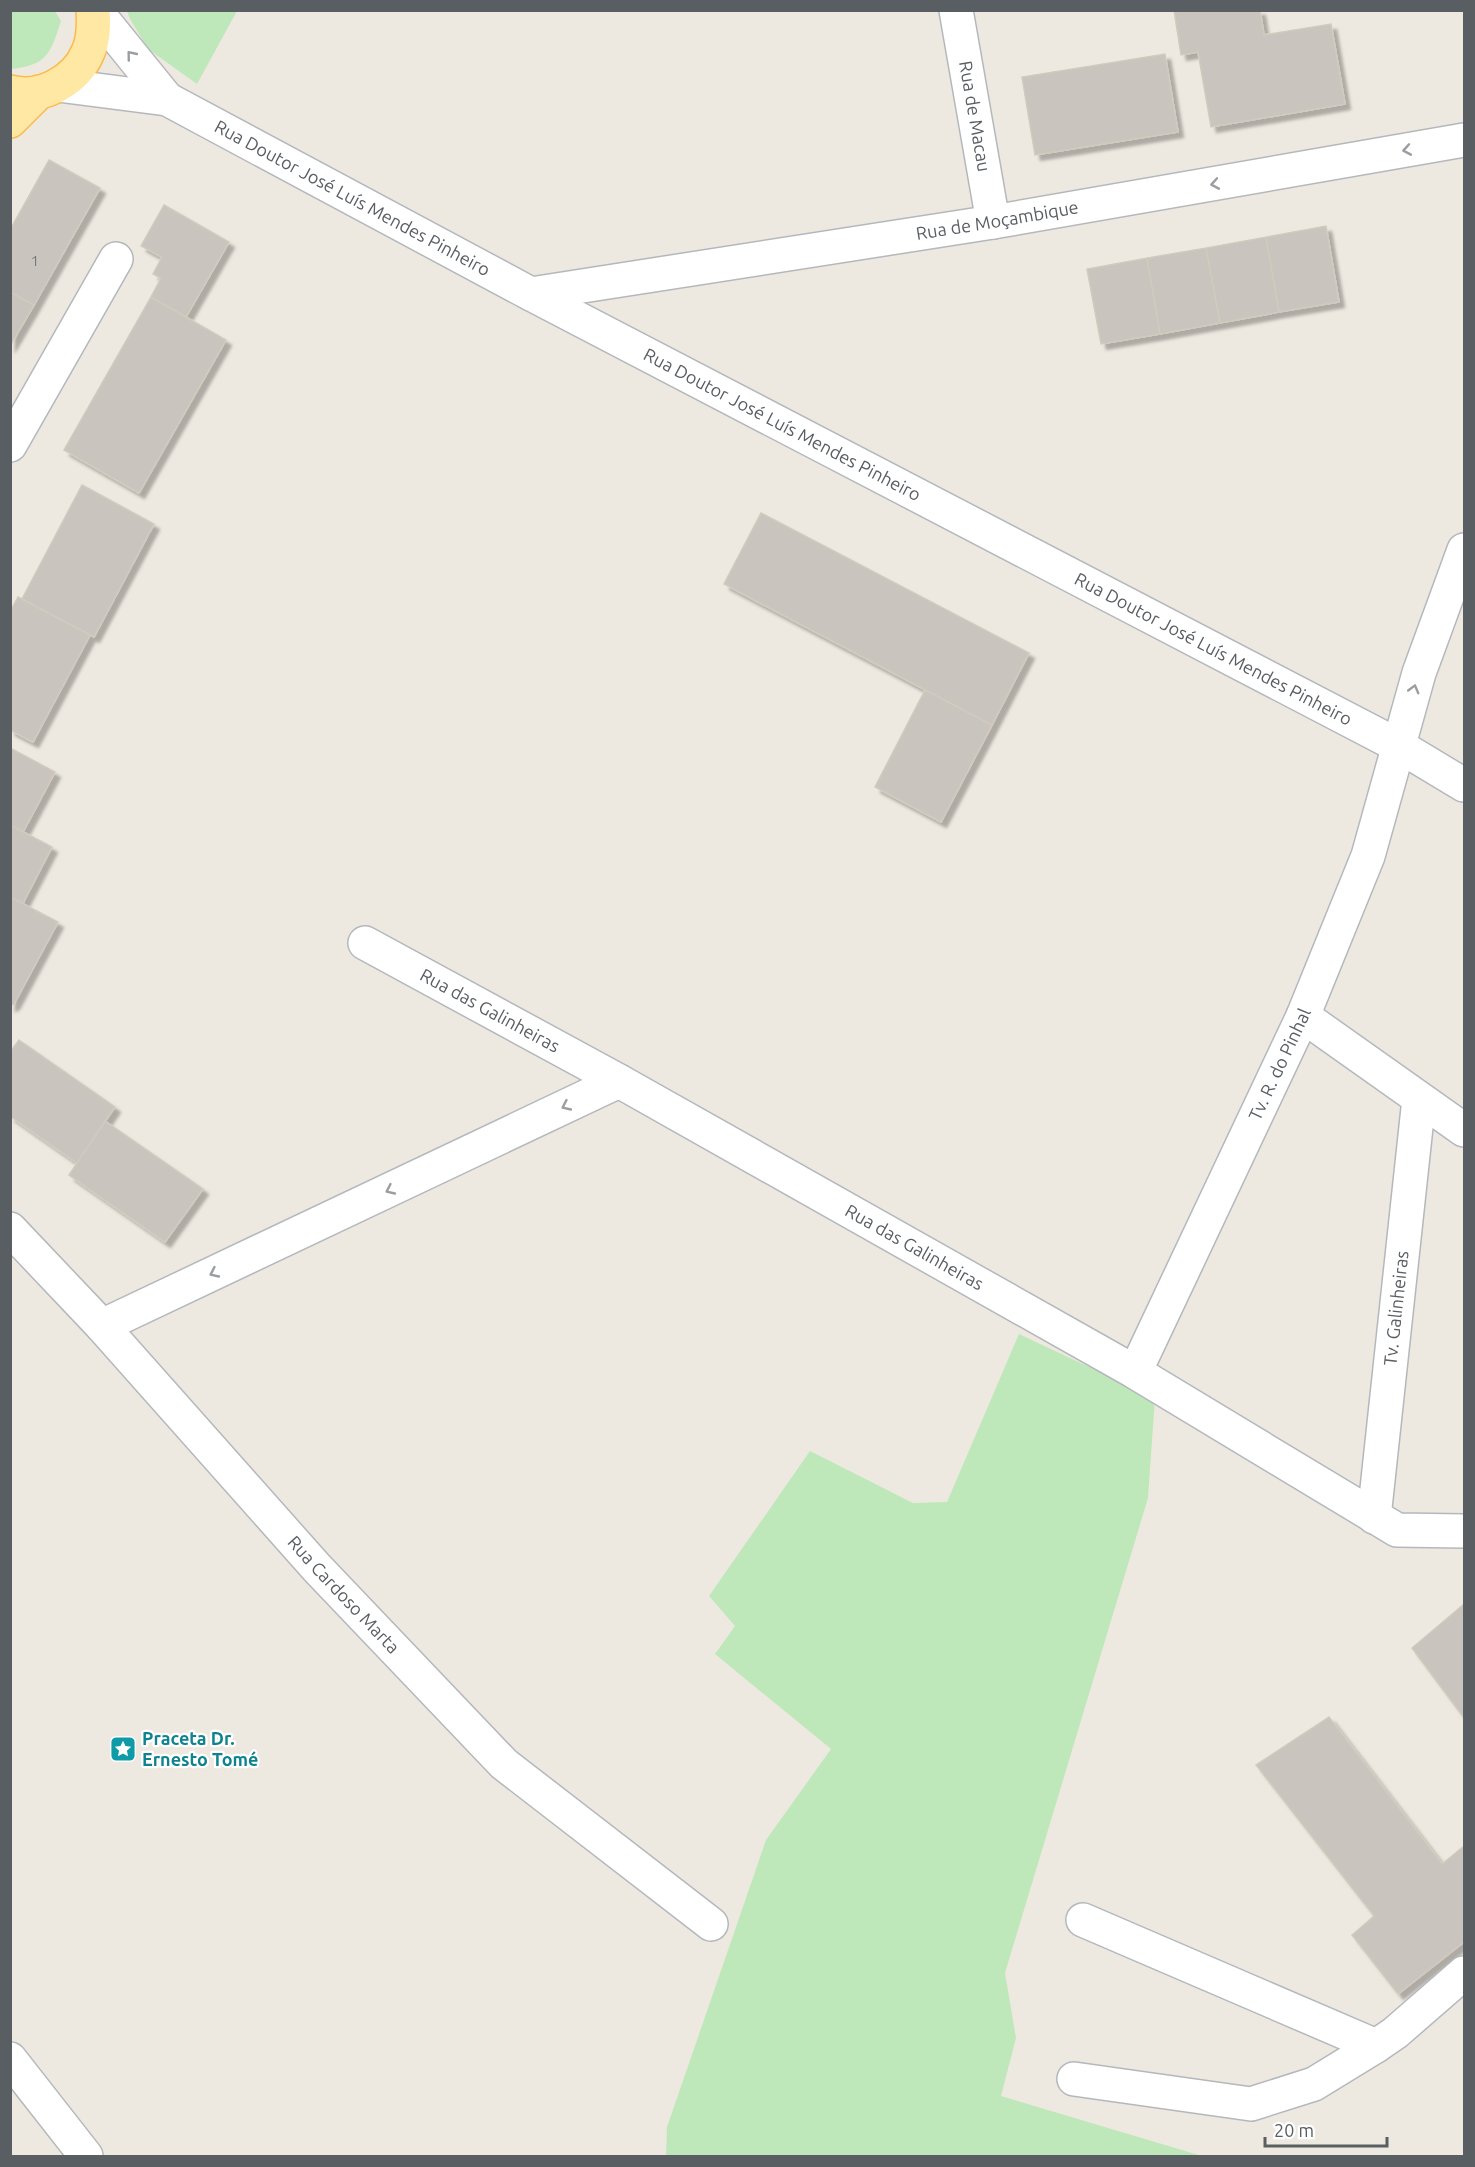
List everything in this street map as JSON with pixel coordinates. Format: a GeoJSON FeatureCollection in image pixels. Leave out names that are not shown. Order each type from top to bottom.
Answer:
{"type":"FeatureCollection","features":[{"type":"Feature","properties":{"kind":"main road"},"geometry":{"type":"LineString","coordinates":[[10,121],[36,90],[75,72],[88,53],[94,31],[94,10]]}},
{"type":"Feature","properties":{"kind":"street","name":"Rua Doutor José Luís Mendes Pinheiro"},"geometry":{"type":"LineString","coordinates":[[94,10],[167,99],[531,294],[1399,746],[1464,785]]}},
{"type":"Feature","properties":{"kind":"street","name":"Rua de Macau"},"geometry":{"type":"LineString","coordinates":[[956,10],[993,222]]}},
{"type":"Feature","properties":{"kind":"street","name":"Rua Doutor José Luís Mendes Pinheiro"},"geometry":{"type":"LineString","coordinates":[[36,90],[167,99]]}},
{"type":"Feature","properties":{"kind":"street","name":"Rua de Moçambique"},"geometry":{"type":"LineString","coordinates":[[531,294],[993,222],[1464,140]]}},
{"type":"Feature","properties":{"kind":"street"},"geometry":{"type":"LineString","coordinates":[[10,445],[116,260]]}},
{"type":"Feature","properties":{"kind":"street","name":"Tv. R. do Pinhal"},"geometry":{"type":"LineString","coordinates":[[1135,1372],[1303,1016],[1368,856],[1419,673],[1464,550]]}},
{"type":"Feature","properties":{"kind":"street","name":"Rua das Galinheiras"},"geometry":{"type":"LineString","coordinates":[[365,943],[619,1081],[1135,1372],[1397,1530],[1464,1531]]}},
{"type":"Feature","properties":{"kind":"street"},"geometry":{"type":"LineString","coordinates":[[1303,1016],[1464,1130]]}},
{"type":"Feature","properties":{"kind":"street"},"geometry":{"type":"LineString","coordinates":[[102,1326],[619,1081]]}},
{"type":"Feature","properties":{"kind":"street","name":"Tv. Galinheiras"},"geometry":{"type":"LineString","coordinates":[[1374,1516],[1419,1099]]}},
{"type":"Feature","properties":{"kind":"street","name":"Rua Cardoso Marta"},"geometry":{"type":"LineString","coordinates":[[10,1229],[102,1326],[317,1568],[504,1764],[711,1924]]}},
{"type":"Feature","properties":{"kind":"street"},"geometry":{"type":"LineString","coordinates":[[1083,1920],[1376,2046]]}},
{"type":"Feature","properties":{"kind":"street"},"geometry":{"type":"LineString","coordinates":[[1074,2079],[1251,2104],[1314,2084],[1376,2046],[1395,2033],[1464,1973]]}},
{"type":"Feature","properties":{"kind":"street"},"geometry":{"type":"LineString","coordinates":[[10,2059],[86,2157]]}},
{"type":"Feature","properties":{"kind":"green space"},"geometry":{"type":"Polygon","coordinates":[[[10,11],[55,11],[61,21],[50,50],[40,61],[32,65],[11,69],[10,11]]]}},
{"type":"Feature","properties":{"kind":"green space"},"geometry":{"type":"Polygon","coordinates":[[[127,11],[237,11],[197,84],[148,49],[127,11]]]}},
{"type":"Feature","properties":{"kind":"green space"},"geometry":{"type":"Polygon","coordinates":[[[1019,1334],[1155,1398],[1148,1498],[1005,1973],[1016,2038],[1001,2096],[1202,2156],[666,2156],[667,2127],[766,1840],[831,1749],[715,1654],[735,1626],[709,1596],[810,1451],[913,1503],[947,1502],[1019,1334]]]}},
{"type":"Feature","properties":{"kind":"building"},"geometry":{"type":"Polygon","coordinates":[[[1174,10],[1260,10],[1264,35],[1331,24],[1345,104],[1211,127],[1198,52],[1181,55],[1174,10]]]}},
{"type":"Feature","properties":{"kind":"building"},"geometry":{"type":"Polygon","coordinates":[[[1165,54],[1178,132],[1035,155],[1022,77],[1165,54]]]}},
{"type":"Feature","properties":{"kind":"building"},"geometry":{"type":"Polygon","coordinates":[[[49,160],[100,188],[34,305],[10,292],[10,230],[49,160]]]}},
{"type":"Feature","properties":{"kind":"building"},"geometry":{"type":"Polygon","coordinates":[[[164,205],[229,242],[186,317],[151,297],[161,278],[153,274],[162,257],[141,246],[164,205]]]}},
{"type":"Feature","properties":{"kind":"building"},"geometry":{"type":"Polygon","coordinates":[[[1326,226],[1339,302],[1279,312],[1266,237],[1326,226]]]}},
{"type":"Feature","properties":{"kind":"building"},"geometry":{"type":"Polygon","coordinates":[[[1266,237],[1279,312],[1220,323],[1206,248],[1266,237]]]}},
{"type":"Feature","properties":{"kind":"building"},"geometry":{"type":"Polygon","coordinates":[[[1206,248],[1220,323],[1160,334],[1147,258],[1206,248]]]}},
{"type":"Feature","properties":{"kind":"building"},"geometry":{"type":"Polygon","coordinates":[[[1147,258],[1160,334],[1101,344],[1087,269],[1147,258]]]}},
{"type":"Feature","properties":{"kind":"building"},"geometry":{"type":"Polygon","coordinates":[[[10,292],[34,305],[10,346],[10,292]]]}},
{"type":"Feature","properties":{"kind":"building"},"geometry":{"type":"Polygon","coordinates":[[[151,297],[226,340],[139,493],[64,450],[151,297]]]}},
{"type":"Feature","properties":{"kind":"building"},"geometry":{"type":"Polygon","coordinates":[[[82,485],[154,524],[94,637],[22,599],[82,485]]]}},
{"type":"Feature","properties":{"kind":"building"},"geometry":{"type":"Polygon","coordinates":[[[761,513],[1029,653],[992,725],[724,584],[761,513]]]}},
{"type":"Feature","properties":{"kind":"building"},"geometry":{"type":"Polygon","coordinates":[[[18,597],[90,635],[33,742],[10,730],[10,612],[18,597]]]}},
{"type":"Feature","properties":{"kind":"building"},"geometry":{"type":"Polygon","coordinates":[[[925,690],[992,725],[941,822],[875,787],[925,690]]]}},
{"type":"Feature","properties":{"kind":"building"},"geometry":{"type":"Polygon","coordinates":[[[10,748],[55,772],[23,832],[10,825],[10,748]]]}},
{"type":"Feature","properties":{"kind":"building"},"geometry":{"type":"Polygon","coordinates":[[[10,825],[52,847],[23,903],[10,897],[10,825]]]}},
{"type":"Feature","properties":{"kind":"building"},"geometry":{"type":"Polygon","coordinates":[[[10,897],[58,922],[14,1004],[10,1006],[10,897]]]}},
{"type":"Feature","properties":{"kind":"building"},"geometry":{"type":"Polygon","coordinates":[[[19,1040],[115,1107],[77,1163],[10,1116],[10,1052],[19,1040]]]}},
{"type":"Feature","properties":{"kind":"building"},"geometry":{"type":"Polygon","coordinates":[[[105,1121],[203,1189],[165,1242],[69,1175],[105,1121]]]}},
{"type":"Feature","properties":{"kind":"building"},"geometry":{"type":"Polygon","coordinates":[[[1464,1604],[1464,1718],[1412,1648],[1464,1604]]]}},
{"type":"Feature","properties":{"kind":"building"},"geometry":{"type":"Polygon","coordinates":[[[1329,1717],[1442,1864],[1464,1846],[1464,1942],[1398,1994],[1352,1935],[1374,1916],[1256,1765],[1329,1717]]]}},
{"type":"Feature","properties":{"kind":"place","name":"Praceta Dr. Ernesto Tomé"},"geometry":{"type":"Point","coordinates":[123,1749]}}]}
